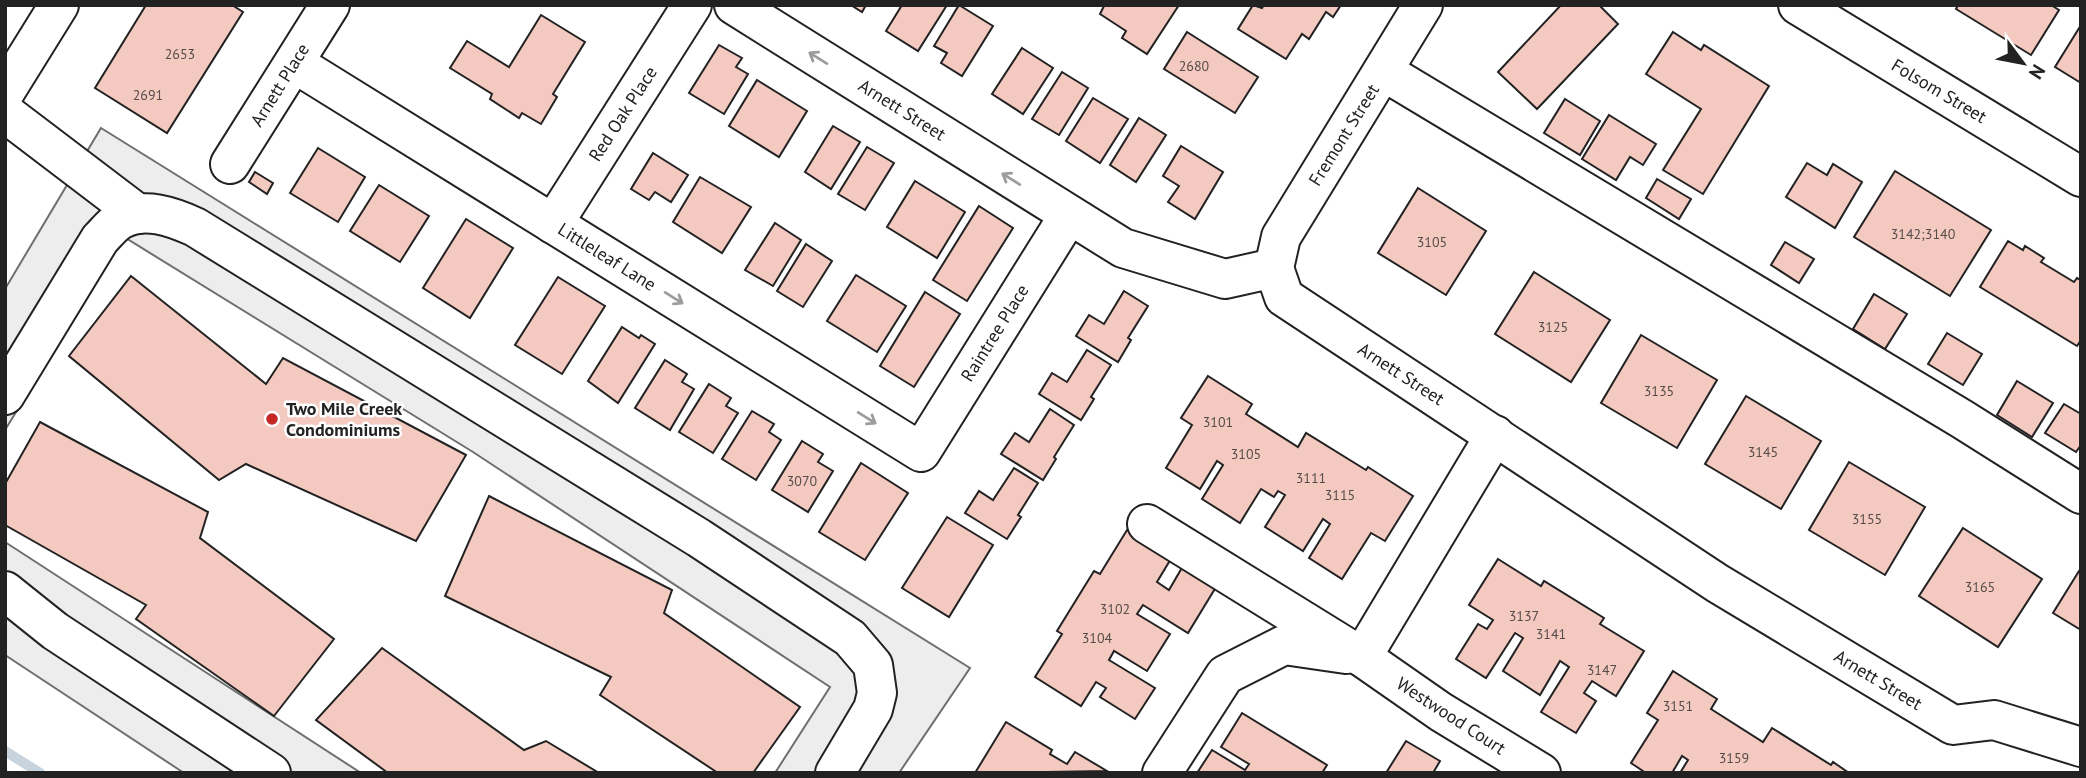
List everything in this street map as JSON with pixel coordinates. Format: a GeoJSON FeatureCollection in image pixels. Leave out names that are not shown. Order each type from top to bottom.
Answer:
{"type":"FeatureCollection","features":[{"type":"Feature","properties":{"kind":"street"},"geometry":{"type":"LineString","coordinates":[[5,92],[59,5]]}},
{"type":"Feature","properties":{"kind":"street","name":"Arnett Place"},"geometry":{"type":"LineString","coordinates":[[230,164],[330,5]]}},
{"type":"Feature","properties":{"kind":"street","name":"Red Oak Place"},"geometry":{"type":"LineString","coordinates":[[553,224],[692,5]]}},
{"type":"Feature","properties":{"kind":"street","name":"Arnett Street"},"geometry":{"type":"LineString","coordinates":[[734,5],[1123,248],[1225,279],[1274,268],[1284,297],[1717,583],[1953,725],[1994,720],[2081,747]]}},
{"type":"Feature","properties":{"kind":"street","name":"Fremont Street"},"geometry":{"type":"LineString","coordinates":[[1274,268],[1281,237],[1423,5]]}},
{"type":"Feature","properties":{"kind":"street","name":"Folsom Street"},"geometry":{"type":"LineString","coordinates":[[1798,5],[2081,177]]}},
{"type":"Feature","properties":{"kind":"street","name":"Littleleaf Lane"},"geometry":{"type":"LineString","coordinates":[[294,63],[921,452]]}},
{"type":"Feature","properties":{"kind":"street"},"geometry":{"type":"LineString","coordinates":[[1383,71],[1962,419],[2081,494]]}},
{"type":"Feature","properties":{"kind":"street"},"geometry":{"type":"LineString","coordinates":[[5,113],[138,214]]}},
{"type":"Feature","properties":{"kind":"street"},"geometry":{"type":"LineString","coordinates":[[5,395],[100,239],[120,220],[138,214],[158,214],[195,227],[699,538],[850,638],[873,665],[877,694],[873,709],[835,773]]}},
{"type":"Feature","properties":{"kind":"street","name":"Raintree Place"},"geometry":{"type":"LineString","coordinates":[[921,452],[1069,215]]}},
{"type":"Feature","properties":{"kind":"street"},"geometry":{"type":"LineString","coordinates":[[1162,773],[1225,676],[1284,645],[1362,657],[1495,435]]}},
{"type":"Feature","properties":{"kind":"street","name":"Westwood Court"},"geometry":{"type":"LineString","coordinates":[[1147,524],[1362,657],[1441,712],[1541,773]]}},
{"type":"Feature","properties":{"kind":"street"},"geometry":{"type":"LineString","coordinates":[[5,591],[55,631],[271,773]]}},
{"type":"Feature","properties":{"kind":"shaded area"},"geometry":{"type":"Polygon","coordinates":[[[101,128],[970,668],[899,773],[775,773],[830,687],[473,452],[124,237],[5,430],[5,289],[101,128]]]}},
{"type":"Feature","properties":{"kind":"shaded area"},"geometry":{"type":"Polygon","coordinates":[[[5,542],[361,773],[184,773],[5,655],[5,542]]]}},
{"type":"Feature","properties":{"kind":"building"},"geometry":{"type":"Polygon","coordinates":[[[146,5],[232,5],[243,12],[167,133],[95,88],[146,5]]]}},
{"type":"Feature","properties":{"kind":"building"},"geometry":{"type":"Polygon","coordinates":[[[851,5],[866,5],[862,12],[851,5]]]}},
{"type":"Feature","properties":{"kind":"building"},"geometry":{"type":"Polygon","coordinates":[[[902,5],[947,5],[918,51],[886,31],[902,5]]]}},
{"type":"Feature","properties":{"kind":"building"},"geometry":{"type":"Polygon","coordinates":[[[959,5],[993,26],[962,76],[941,63],[947,53],[934,46],[959,5]]]}},
{"type":"Feature","properties":{"kind":"building"},"geometry":{"type":"Polygon","coordinates":[[[1103,5],[1179,5],[1147,54],[1122,38],[1126,31],[1100,14],[1103,5]]]}},
{"type":"Feature","properties":{"kind":"building"},"geometry":{"type":"Polygon","coordinates":[[[1253,5],[1262,8],[1264,5],[1341,5],[1333,17],[1326,12],[1309,39],[1302,34],[1286,59],[1238,29],[1253,5]]]}},
{"type":"Feature","properties":{"kind":"building"},"geometry":{"type":"Polygon","coordinates":[[[1561,5],[1599,5],[1618,24],[1537,109],[1498,72],[1561,5]]]}},
{"type":"Feature","properties":{"kind":"building"},"geometry":{"type":"Polygon","coordinates":[[[1958,5],[2051,5],[2059,10],[2031,55],[1956,9],[1958,5]]]}},
{"type":"Feature","properties":{"kind":"building"},"geometry":{"type":"Polygon","coordinates":[[[541,15],[585,42],[553,94],[557,97],[541,124],[522,113],[519,118],[490,99],[492,94],[450,68],[467,41],[509,67],[541,15]]]}},
{"type":"Feature","properties":{"kind":"building"},"geometry":{"type":"Polygon","coordinates":[[[2081,25],[2081,83],[2055,67],[2081,25]]]}},
{"type":"Feature","properties":{"kind":"building"},"geometry":{"type":"Polygon","coordinates":[[[1187,32],[1258,77],[1235,113],[1164,69],[1187,32]]]}},
{"type":"Feature","properties":{"kind":"building"},"geometry":{"type":"Polygon","coordinates":[[[1673,32],[1701,50],[1704,45],[1769,86],[1703,194],[1663,170],[1701,109],[1646,74],[1673,32]]]}},
{"type":"Feature","properties":{"kind":"building"},"geometry":{"type":"Polygon","coordinates":[[[719,45],[742,58],[736,67],[748,74],[724,114],[689,93],[719,45]]]}},
{"type":"Feature","properties":{"kind":"building"},"geometry":{"type":"Polygon","coordinates":[[[1022,48],[1053,68],[1023,114],[992,94],[1022,48]]]}},
{"type":"Feature","properties":{"kind":"building"},"geometry":{"type":"Polygon","coordinates":[[[1062,72],[1088,88],[1059,135],[1032,119],[1062,72]]]}},
{"type":"Feature","properties":{"kind":"building"},"geometry":{"type":"Polygon","coordinates":[[[757,80],[807,111],[779,157],[729,126],[757,80]]]}},
{"type":"Feature","properties":{"kind":"building"},"geometry":{"type":"Polygon","coordinates":[[[1093,98],[1128,119],[1100,163],[1066,141],[1093,98]]]}},
{"type":"Feature","properties":{"kind":"building"},"geometry":{"type":"Polygon","coordinates":[[[1565,99],[1600,121],[1580,155],[1544,133],[1565,99]]]}},
{"type":"Feature","properties":{"kind":"building"},"geometry":{"type":"Polygon","coordinates":[[[1609,115],[1656,144],[1643,165],[1630,157],[1616,180],[1582,159],[1609,115]]]}},
{"type":"Feature","properties":{"kind":"building"},"geometry":{"type":"Polygon","coordinates":[[[1139,118],[1166,135],[1136,182],[1110,165],[1139,118]]]}},
{"type":"Feature","properties":{"kind":"building"},"geometry":{"type":"Polygon","coordinates":[[[833,126],[860,142],[831,189],[805,172],[833,126]]]}},
{"type":"Feature","properties":{"kind":"building"},"geometry":{"type":"Polygon","coordinates":[[[1181,146],[1223,172],[1195,219],[1168,202],[1179,186],[1163,176],[1181,146]]]}},
{"type":"Feature","properties":{"kind":"building"},"geometry":{"type":"Polygon","coordinates":[[[867,147],[894,163],[865,210],[838,194],[867,147]]]}},
{"type":"Feature","properties":{"kind":"building"},"geometry":{"type":"Polygon","coordinates":[[[318,148],[365,177],[338,222],[290,193],[318,148]]]}},
{"type":"Feature","properties":{"kind":"building"},"geometry":{"type":"Polygon","coordinates":[[[653,153],[688,175],[671,202],[655,192],[649,200],[631,189],[653,153]]]}},
{"type":"Feature","properties":{"kind":"building"},"geometry":{"type":"Polygon","coordinates":[[[1807,163],[1827,175],[1833,164],[1862,182],[1835,228],[1786,197],[1807,163]]]}},
{"type":"Feature","properties":{"kind":"building"},"geometry":{"type":"Polygon","coordinates":[[[1895,171],[1991,230],[1950,296],[1854,237],[1895,171]]]}},
{"type":"Feature","properties":{"kind":"building"},"geometry":{"type":"Polygon","coordinates":[[[255,172],[273,183],[267,194],[249,182],[255,172]]]}},
{"type":"Feature","properties":{"kind":"building"},"geometry":{"type":"Polygon","coordinates":[[[700,177],[751,207],[722,253],[673,222],[700,177]]]}},
{"type":"Feature","properties":{"kind":"building"},"geometry":{"type":"Polygon","coordinates":[[[1657,179],[1691,199],[1679,219],[1646,198],[1657,179]]]}},
{"type":"Feature","properties":{"kind":"building"},"geometry":{"type":"Polygon","coordinates":[[[915,181],[965,212],[937,258],[887,227],[915,181]]]}},
{"type":"Feature","properties":{"kind":"building"},"geometry":{"type":"Polygon","coordinates":[[[379,185],[429,216],[400,262],[350,231],[379,185]]]}},
{"type":"Feature","properties":{"kind":"building"},"geometry":{"type":"Polygon","coordinates":[[[1418,188],[1486,231],[1446,295],[1378,253],[1418,188]]]}},
{"type":"Feature","properties":{"kind":"building"},"geometry":{"type":"Polygon","coordinates":[[[979,206],[1013,228],[967,301],[933,280],[979,206]]]}},
{"type":"Feature","properties":{"kind":"building"},"geometry":{"type":"Polygon","coordinates":[[[466,219],[513,248],[470,318],[423,288],[466,219]]]}},
{"type":"Feature","properties":{"kind":"building"},"geometry":{"type":"Polygon","coordinates":[[[775,223],[801,240],[773,286],[745,270],[775,223]]]}},
{"type":"Feature","properties":{"kind":"building"},"geometry":{"type":"Polygon","coordinates":[[[2008,241],[2023,250],[2025,246],[2044,258],[2041,262],[2074,282],[2077,278],[2081,280],[2081,340],[2077,346],[1980,287],[2008,241]]]}},
{"type":"Feature","properties":{"kind":"building"},"geometry":{"type":"Polygon","coordinates":[[[1785,242],[1814,259],[1799,283],[1771,265],[1785,242]]]}},
{"type":"Feature","properties":{"kind":"building"},"geometry":{"type":"Polygon","coordinates":[[[806,244],[832,261],[803,307],[777,291],[806,244]]]}},
{"type":"Feature","properties":{"kind":"building"},"geometry":{"type":"Polygon","coordinates":[[[1534,272],[1610,320],[1571,382],[1495,334],[1534,272]]]}},
{"type":"Feature","properties":{"kind":"building"},"geometry":{"type":"Polygon","coordinates":[[[856,275],[906,306],[877,352],[827,321],[856,275]]]}},
{"type":"Feature","properties":{"kind":"building","name":"Two Mile Creek Condominiums"},"geometry":{"type":"Polygon","coordinates":[[[131,276],[266,384],[283,358],[466,455],[416,541],[246,464],[219,480],[69,356],[131,276]]]}},
{"type":"Feature","properties":{"kind":"building"},"geometry":{"type":"Polygon","coordinates":[[[558,277],[605,306],[562,374],[515,345],[558,277]]]}},
{"type":"Feature","properties":{"kind":"building"},"geometry":{"type":"Polygon","coordinates":[[[1124,291],[1148,306],[1128,338],[1131,340],[1118,362],[1076,336],[1089,315],[1104,324],[1124,291]]]}},
{"type":"Feature","properties":{"kind":"building"},"geometry":{"type":"Polygon","coordinates":[[[925,292],[960,314],[914,387],[880,366],[925,292]]]}},
{"type":"Feature","properties":{"kind":"building"},"geometry":{"type":"Polygon","coordinates":[[[1874,294],[1907,314],[1885,349],[1853,329],[1874,294]]]}},
{"type":"Feature","properties":{"kind":"building"},"geometry":{"type":"Polygon","coordinates":[[[622,327],[655,344],[618,403],[588,381],[622,327]]]}},
{"type":"Feature","properties":{"kind":"building"},"geometry":{"type":"Polygon","coordinates":[[[1947,333],[1982,354],[1963,385],[1928,364],[1947,333]]]}},
{"type":"Feature","properties":{"kind":"building"},"geometry":{"type":"Polygon","coordinates":[[[1641,335],[1717,380],[1677,448],[1601,403],[1641,335]]]}},
{"type":"Feature","properties":{"kind":"building"},"geometry":{"type":"Polygon","coordinates":[[[1087,350],[1111,365],[1091,397],[1094,399],[1081,420],[1039,394],[1052,373],[1067,382],[1087,350]]]}},
{"type":"Feature","properties":{"kind":"building"},"geometry":{"type":"Polygon","coordinates":[[[665,360],[687,374],[682,382],[694,389],[670,430],[635,408],[665,360]]]}},
{"type":"Feature","properties":{"kind":"building"},"geometry":{"type":"Polygon","coordinates":[[[1208,376],[1252,404],[1246,414],[1298,447],[1306,433],[1366,470],[1368,467],[1413,496],[1385,541],[1371,533],[1342,579],[1309,558],[1330,524],[1323,519],[1303,551],[1265,527],[1285,495],[1278,491],[1274,497],[1261,489],[1240,523],[1202,499],[1223,465],[1217,461],[1200,489],[1166,468],[1192,425],[1181,418],[1208,376]]]}},
{"type":"Feature","properties":{"kind":"building"},"geometry":{"type":"Polygon","coordinates":[[[2017,381],[2053,403],[2032,437],[1997,415],[2017,381]]]}},
{"type":"Feature","properties":{"kind":"building"},"geometry":{"type":"Polygon","coordinates":[[[709,384],[731,398],[726,406],[738,413],[713,453],[679,432],[709,384]]]}},
{"type":"Feature","properties":{"kind":"building"},"geometry":{"type":"Polygon","coordinates":[[[1746,396],[1821,441],[1781,509],[1705,464],[1746,396]]]}},
{"type":"Feature","properties":{"kind":"building"},"geometry":{"type":"Polygon","coordinates":[[[2064,404],[2081,414],[2081,445],[2076,452],[2045,433],[2064,404]]]}},
{"type":"Feature","properties":{"kind":"building"},"geometry":{"type":"Polygon","coordinates":[[[1050,409],[1074,425],[1043,480],[1001,454],[1015,433],[1029,442],[1050,409]]]}},
{"type":"Feature","properties":{"kind":"building"},"geometry":{"type":"Polygon","coordinates":[[[752,411],[774,424],[769,432],[781,440],[756,480],[722,459],[752,411]]]}},
{"type":"Feature","properties":{"kind":"building"},"geometry":{"type":"Polygon","coordinates":[[[40,422],[208,512],[200,538],[334,639],[274,716],[136,619],[146,605],[5,525],[5,484],[40,422]]]}},
{"type":"Feature","properties":{"kind":"building"},"geometry":{"type":"Polygon","coordinates":[[[802,441],[823,454],[818,462],[833,471],[808,512],[772,490],[802,441]]]}},
{"type":"Feature","properties":{"kind":"building"},"geometry":{"type":"Polygon","coordinates":[[[1849,462],[1925,507],[1885,575],[1809,530],[1849,462]]]}},
{"type":"Feature","properties":{"kind":"building"},"geometry":{"type":"Polygon","coordinates":[[[861,463],[908,493],[865,560],[819,532],[861,463]]]}},
{"type":"Feature","properties":{"kind":"building"},"geometry":{"type":"Polygon","coordinates":[[[1014,468],[1038,483],[1007,539],[965,513],[979,491],[993,500],[1014,468]]]}},
{"type":"Feature","properties":{"kind":"building"},"geometry":{"type":"Polygon","coordinates":[[[489,496],[672,590],[664,613],[800,707],[753,773],[718,773],[600,695],[611,677],[445,596],[489,496]]]}},
{"type":"Feature","properties":{"kind":"building"},"geometry":{"type":"Polygon","coordinates":[[[947,517],[993,545],[949,617],[902,588],[947,517]]]}},
{"type":"Feature","properties":{"kind":"building"},"geometry":{"type":"Polygon","coordinates":[[[1963,528],[2042,579],[1998,647],[1919,596],[1963,528]]]}},
{"type":"Feature","properties":{"kind":"building"},"geometry":{"type":"Polygon","coordinates":[[[1127,530],[1172,557],[1157,582],[1169,590],[1183,566],[1216,587],[1188,633],[1143,605],[1137,614],[1170,634],[1147,671],[1114,651],[1109,660],[1155,688],[1135,719],[1100,697],[1106,688],[1096,682],[1081,706],[1035,677],[1062,634],[1057,631],[1094,571],[1100,574],[1127,530]]]}},
{"type":"Feature","properties":{"kind":"building"},"geometry":{"type":"Polygon","coordinates":[[[1498,559],[1541,586],[1544,581],[1604,618],[1600,624],[1644,651],[1616,696],[1592,681],[1584,693],[1596,701],[1576,733],[1541,712],[1569,667],[1560,661],[1540,695],[1503,671],[1523,638],[1515,633],[1486,678],[1456,659],[1478,624],[1487,629],[1493,620],[1469,605],[1498,559]]]}},
{"type":"Feature","properties":{"kind":"building"},"geometry":{"type":"Polygon","coordinates":[[[2079,571],[2081,572],[2081,630],[2053,613],[2079,571]]]}},
{"type":"Feature","properties":{"kind":"building"},"geometry":{"type":"Polygon","coordinates":[[[382,648],[524,750],[546,741],[599,773],[388,773],[316,720],[382,648]]]}},
{"type":"Feature","properties":{"kind":"building"},"geometry":{"type":"Polygon","coordinates":[[[1673,671],[1717,699],[1711,709],[1763,742],[1772,728],[1831,765],[1833,762],[1849,773],[1680,773],[1688,760],[1682,756],[1672,773],[1646,773],[1631,763],[1658,720],[1647,713],[1673,671]]]}},
{"type":"Feature","properties":{"kind":"building"},"geometry":{"type":"Polygon","coordinates":[[[1242,713],[1327,765],[1322,773],[1197,773],[1212,750],[1245,770],[1249,764],[1221,747],[1242,713]]]}},
{"type":"Feature","properties":{"kind":"building"},"geometry":{"type":"Polygon","coordinates":[[[1006,722],[1052,750],[1050,754],[1067,764],[1075,752],[1107,771],[975,773],[1006,722]]]}},
{"type":"Feature","properties":{"kind":"building"},"geometry":{"type":"Polygon","coordinates":[[[1406,741],[1440,761],[1433,773],[1386,773],[1406,741]]]}},
{"type":"Feature","properties":{"kind":"waterway"},"geometry":{"type":"LineString","coordinates":[[5,751],[40,773]]}},
{"type":"Feature","properties":{"kind":"place","name":"Two Mile Creek Condominiums"},"geometry":{"type":"Point","coordinates":[272,419]}}]}
